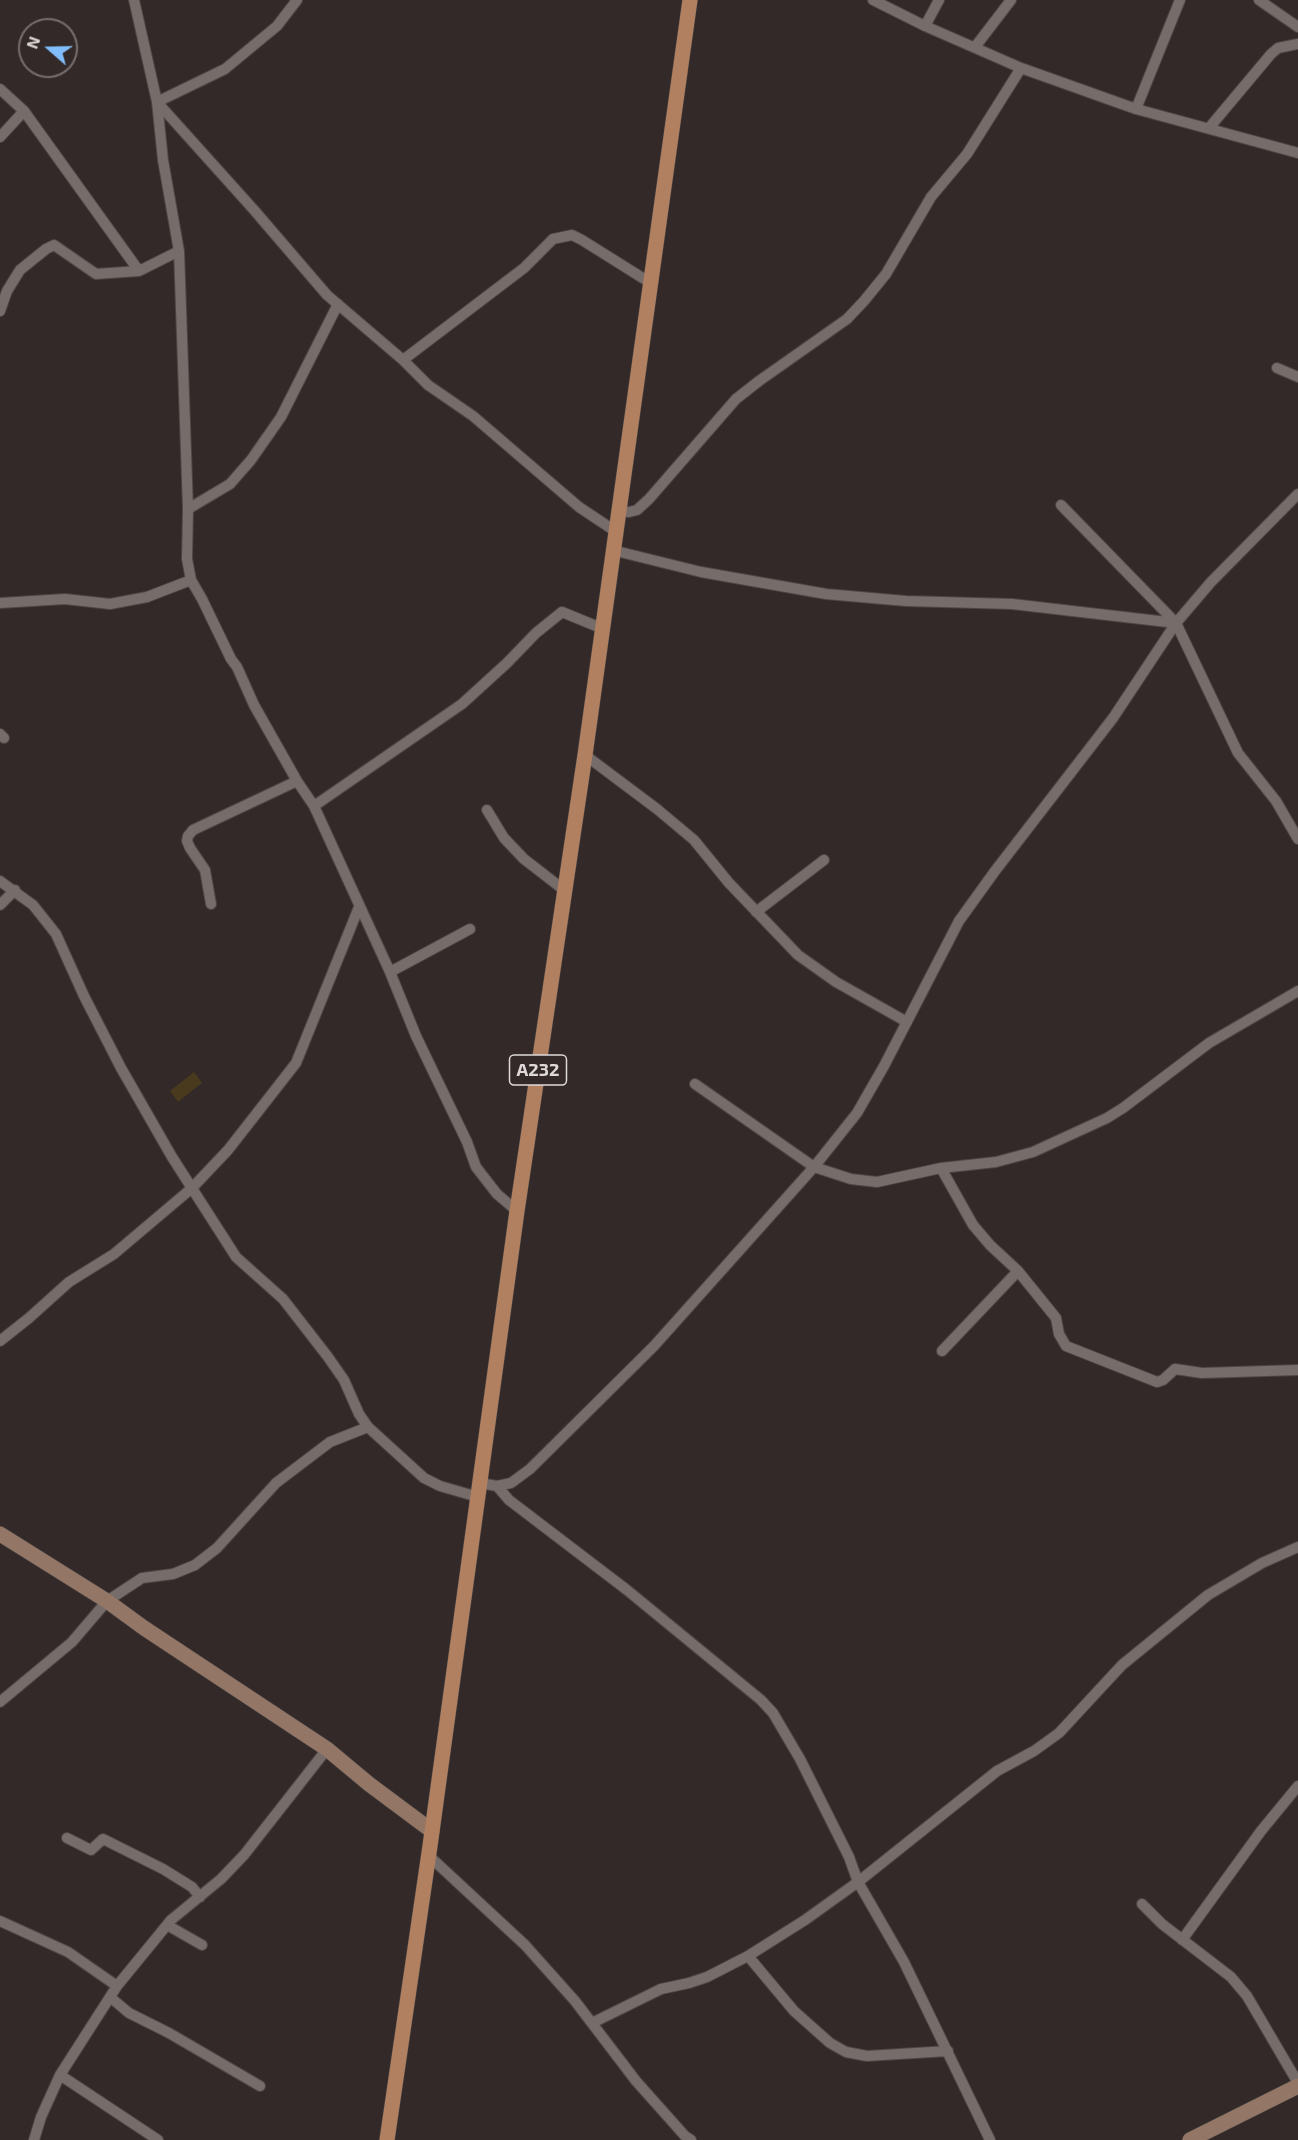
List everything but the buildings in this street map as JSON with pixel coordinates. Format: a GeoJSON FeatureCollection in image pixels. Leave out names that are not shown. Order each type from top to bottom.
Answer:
{"type":"FeatureCollection","features":[{"type":"Feature","properties":{"kind":"main road","name":"A232"},"geometry":{"type":"LineString","coordinates":[[387,2140],[517,1211],[585,755],[690,0]]}},
{"type":"Feature","properties":{"kind":"street"},"geometry":{"type":"LineString","coordinates":[[134,0],[157,102],[163,159],[179,251],[188,509],[187,559],[191,580],[237,667],[254,705],[297,781],[314,806],[476,1167],[497,1194],[517,1211]]}},
{"type":"Feature","properties":{"kind":"street"},"geometry":{"type":"LineString","coordinates":[[157,102],[225,69],[277,26],[297,0]]}},
{"type":"Feature","properties":{"kind":"street"},"geometry":{"type":"LineString","coordinates":[[873,0],[924,26],[1021,68],[1136,109],[1298,153]]}},
{"type":"Feature","properties":{"kind":"street"},"geometry":{"type":"LineString","coordinates":[[924,26],[939,0]]}},
{"type":"Feature","properties":{"kind":"street"},"geometry":{"type":"LineString","coordinates":[[975,47],[1011,0]]}},
{"type":"Feature","properties":{"kind":"street"},"geometry":{"type":"LineString","coordinates":[[1136,109],[1180,0]]}},
{"type":"Feature","properties":{"kind":"street"},"geometry":{"type":"LineString","coordinates":[[1259,0],[1298,27]]}},
{"type":"Feature","properties":{"kind":"street"},"geometry":{"type":"LineString","coordinates":[[1209,128],[1271,54],[1278,48],[1298,44]]}},
{"type":"Feature","properties":{"kind":"street"},"geometry":{"type":"LineString","coordinates":[[618,511],[637,510],[736,399],[848,319],[886,274],[931,197],[967,154],[1021,68]]}},
{"type":"Feature","properties":{"kind":"street"},"geometry":{"type":"LineString","coordinates":[[0,89],[24,111],[139,271]]}},
{"type":"Feature","properties":{"kind":"street"},"geometry":{"type":"LineString","coordinates":[[157,102],[327,295],[404,360],[429,385],[473,416],[579,507],[615,531]]}},
{"type":"Feature","properties":{"kind":"street"},"geometry":{"type":"LineString","coordinates":[[0,137],[24,111]]}},
{"type":"Feature","properties":{"kind":"street"},"geometry":{"type":"LineString","coordinates":[[404,360],[524,268],[553,239],[572,235],[649,282]]}},
{"type":"Feature","properties":{"kind":"street"},"geometry":{"type":"LineString","coordinates":[[0,311],[7,291],[20,270],[54,245],[96,274],[139,271],[179,251]]}},
{"type":"Feature","properties":{"kind":"street"},"geometry":{"type":"LineString","coordinates":[[188,509],[230,484],[251,460],[280,417],[338,304]]}},
{"type":"Feature","properties":{"kind":"street"},"geometry":{"type":"LineString","coordinates":[[1277,368],[1298,376]]}},
{"type":"Feature","properties":{"kind":"street"},"geometry":{"type":"LineString","coordinates":[[0,881],[33,905],[56,934],[84,996],[121,1068],[172,1157],[236,1257],[283,1299],[328,1357],[344,1380],[359,1414],[368,1427],[424,1478],[440,1486],[479,1490],[511,1483],[530,1468],[654,1346],[813,1167],[857,1113],[959,921],[1113,718],[1176,623],[1211,582],[1298,494]]}},
{"type":"Feature","properties":{"kind":"street"},"geometry":{"type":"LineString","coordinates":[[1061,506],[1176,623],[1238,753],[1276,801],[1298,839]]}},
{"type":"Feature","properties":{"kind":"street"},"geometry":{"type":"LineString","coordinates":[[612,550],[701,572],[826,594],[906,601],[1012,604],[1176,623]]}},
{"type":"Feature","properties":{"kind":"street"},"geometry":{"type":"LineString","coordinates":[[0,603],[65,599],[110,604],[147,597],[191,580]]}},
{"type":"Feature","properties":{"kind":"street"},"geometry":{"type":"LineString","coordinates":[[314,806],[462,704],[536,633],[562,612],[601,628]]}},
{"type":"Feature","properties":{"kind":"street"},"geometry":{"type":"LineString","coordinates":[[585,755],[694,840],[729,883],[798,955],[836,982],[907,1022]]}},
{"type":"Feature","properties":{"kind":"street"},"geometry":{"type":"LineString","coordinates":[[211,903],[205,870],[190,848],[187,841],[189,836],[193,831],[297,781]]}},
{"type":"Feature","properties":{"kind":"street"},"geometry":{"type":"LineString","coordinates":[[487,810],[504,838],[524,859],[564,890]]}},
{"type":"Feature","properties":{"kind":"street"},"geometry":{"type":"LineString","coordinates":[[756,912],[824,860]]}},
{"type":"Feature","properties":{"kind":"street"},"geometry":{"type":"LineString","coordinates":[[0,904],[15,890]]}},
{"type":"Feature","properties":{"kind":"street"},"geometry":{"type":"LineString","coordinates":[[0,1341],[69,1282],[114,1254],[192,1188],[228,1150],[296,1063],[359,907]]}},
{"type":"Feature","properties":{"kind":"street"},"geometry":{"type":"LineString","coordinates":[[390,972],[470,929]]}},
{"type":"Feature","properties":{"kind":"street"},"geometry":{"type":"LineString","coordinates":[[695,1084],[813,1167],[851,1179],[877,1182],[941,1168],[996,1162],[1033,1152],[1107,1118],[1209,1043],[1298,991]]}},
{"type":"Feature","properties":{"kind":"street"},"geometry":{"type":"LineString","coordinates":[[941,1168],[973,1226],[1018,1271],[1056,1318],[1059,1334],[1066,1346],[1157,1382],[1174,1369],[1202,1373],[1298,1370]]}},
{"type":"Feature","properties":{"kind":"street"},"geometry":{"type":"LineString","coordinates":[[942,1351],[1018,1271]]}},
{"type":"Feature","properties":{"kind":"street"},"geometry":{"type":"LineString","coordinates":[[0,1702],[72,1642],[107,1601],[142,1578],[173,1574],[195,1565],[217,1548],[276,1484],[330,1442],[368,1427]]}},
{"type":"Feature","properties":{"kind":"street"},"geometry":{"type":"LineString","coordinates":[[497,1486],[509,1500],[627,1590],[761,1700],[773,1713],[800,1758],[849,1857],[858,1882],[904,1962],[990,2140]]}},
{"type":"Feature","properties":{"kind":"street"},"geometry":{"type":"LineString","coordinates":[[0,1534],[107,1601],[327,1749],[432,1831]]}},
{"type":"Feature","properties":{"kind":"street"},"geometry":{"type":"LineString","coordinates":[[592,2023],[661,1989],[707,1977],[748,1956],[805,1920],[858,1882],[1000,1769],[1034,1751],[1059,1733],[1122,1665],[1208,1595],[1262,1563],[1298,1547]]}},
{"type":"Feature","properties":{"kind":"street"},"geometry":{"type":"LineString","coordinates":[[34,2140],[41,2117],[60,2075],[117,1986],[167,1925],[221,1879],[244,1855],[327,1749]]}},
{"type":"Feature","properties":{"kind":"street"},"geometry":{"type":"LineString","coordinates":[[1182,1940],[1261,1831],[1298,1786]]}},
{"type":"Feature","properties":{"kind":"street"},"geometry":{"type":"LineString","coordinates":[[68,1838],[91,1850],[103,1839],[163,1869],[192,1887],[200,1897]]}},
{"type":"Feature","properties":{"kind":"street"},"geometry":{"type":"LineString","coordinates":[[428,1855],[525,1944],[575,2001],[636,2081],[685,2136],[692,2140]]}},
{"type":"Feature","properties":{"kind":"street"},"geometry":{"type":"LineString","coordinates":[[1142,1904],[1162,1924],[1232,1977],[1247,1996],[1298,2085],[1190,2140]]}},
{"type":"Feature","properties":{"kind":"street"},"geometry":{"type":"LineString","coordinates":[[0,1921],[68,1952],[117,1986]]}},
{"type":"Feature","properties":{"kind":"street"},"geometry":{"type":"LineString","coordinates":[[167,1925],[202,1945]]}},
{"type":"Feature","properties":{"kind":"street"},"geometry":{"type":"LineString","coordinates":[[748,1956],[795,2011],[830,2043],[846,2052],[877,2056],[948,2051]]}},
{"type":"Feature","properties":{"kind":"street"},"geometry":{"type":"LineString","coordinates":[[110,1997],[129,2013],[169,2033],[260,2086]]}},
{"type":"Feature","properties":{"kind":"street"},"geometry":{"type":"LineString","coordinates":[[60,2075],[158,2140]]}},
{"type":"Feature","properties":{"kind":"shaded area"},"geometry":{"type":"Polygon","coordinates":[[[194,1072],[202,1083],[178,1102],[170,1091],[194,1072]]]}}]}
